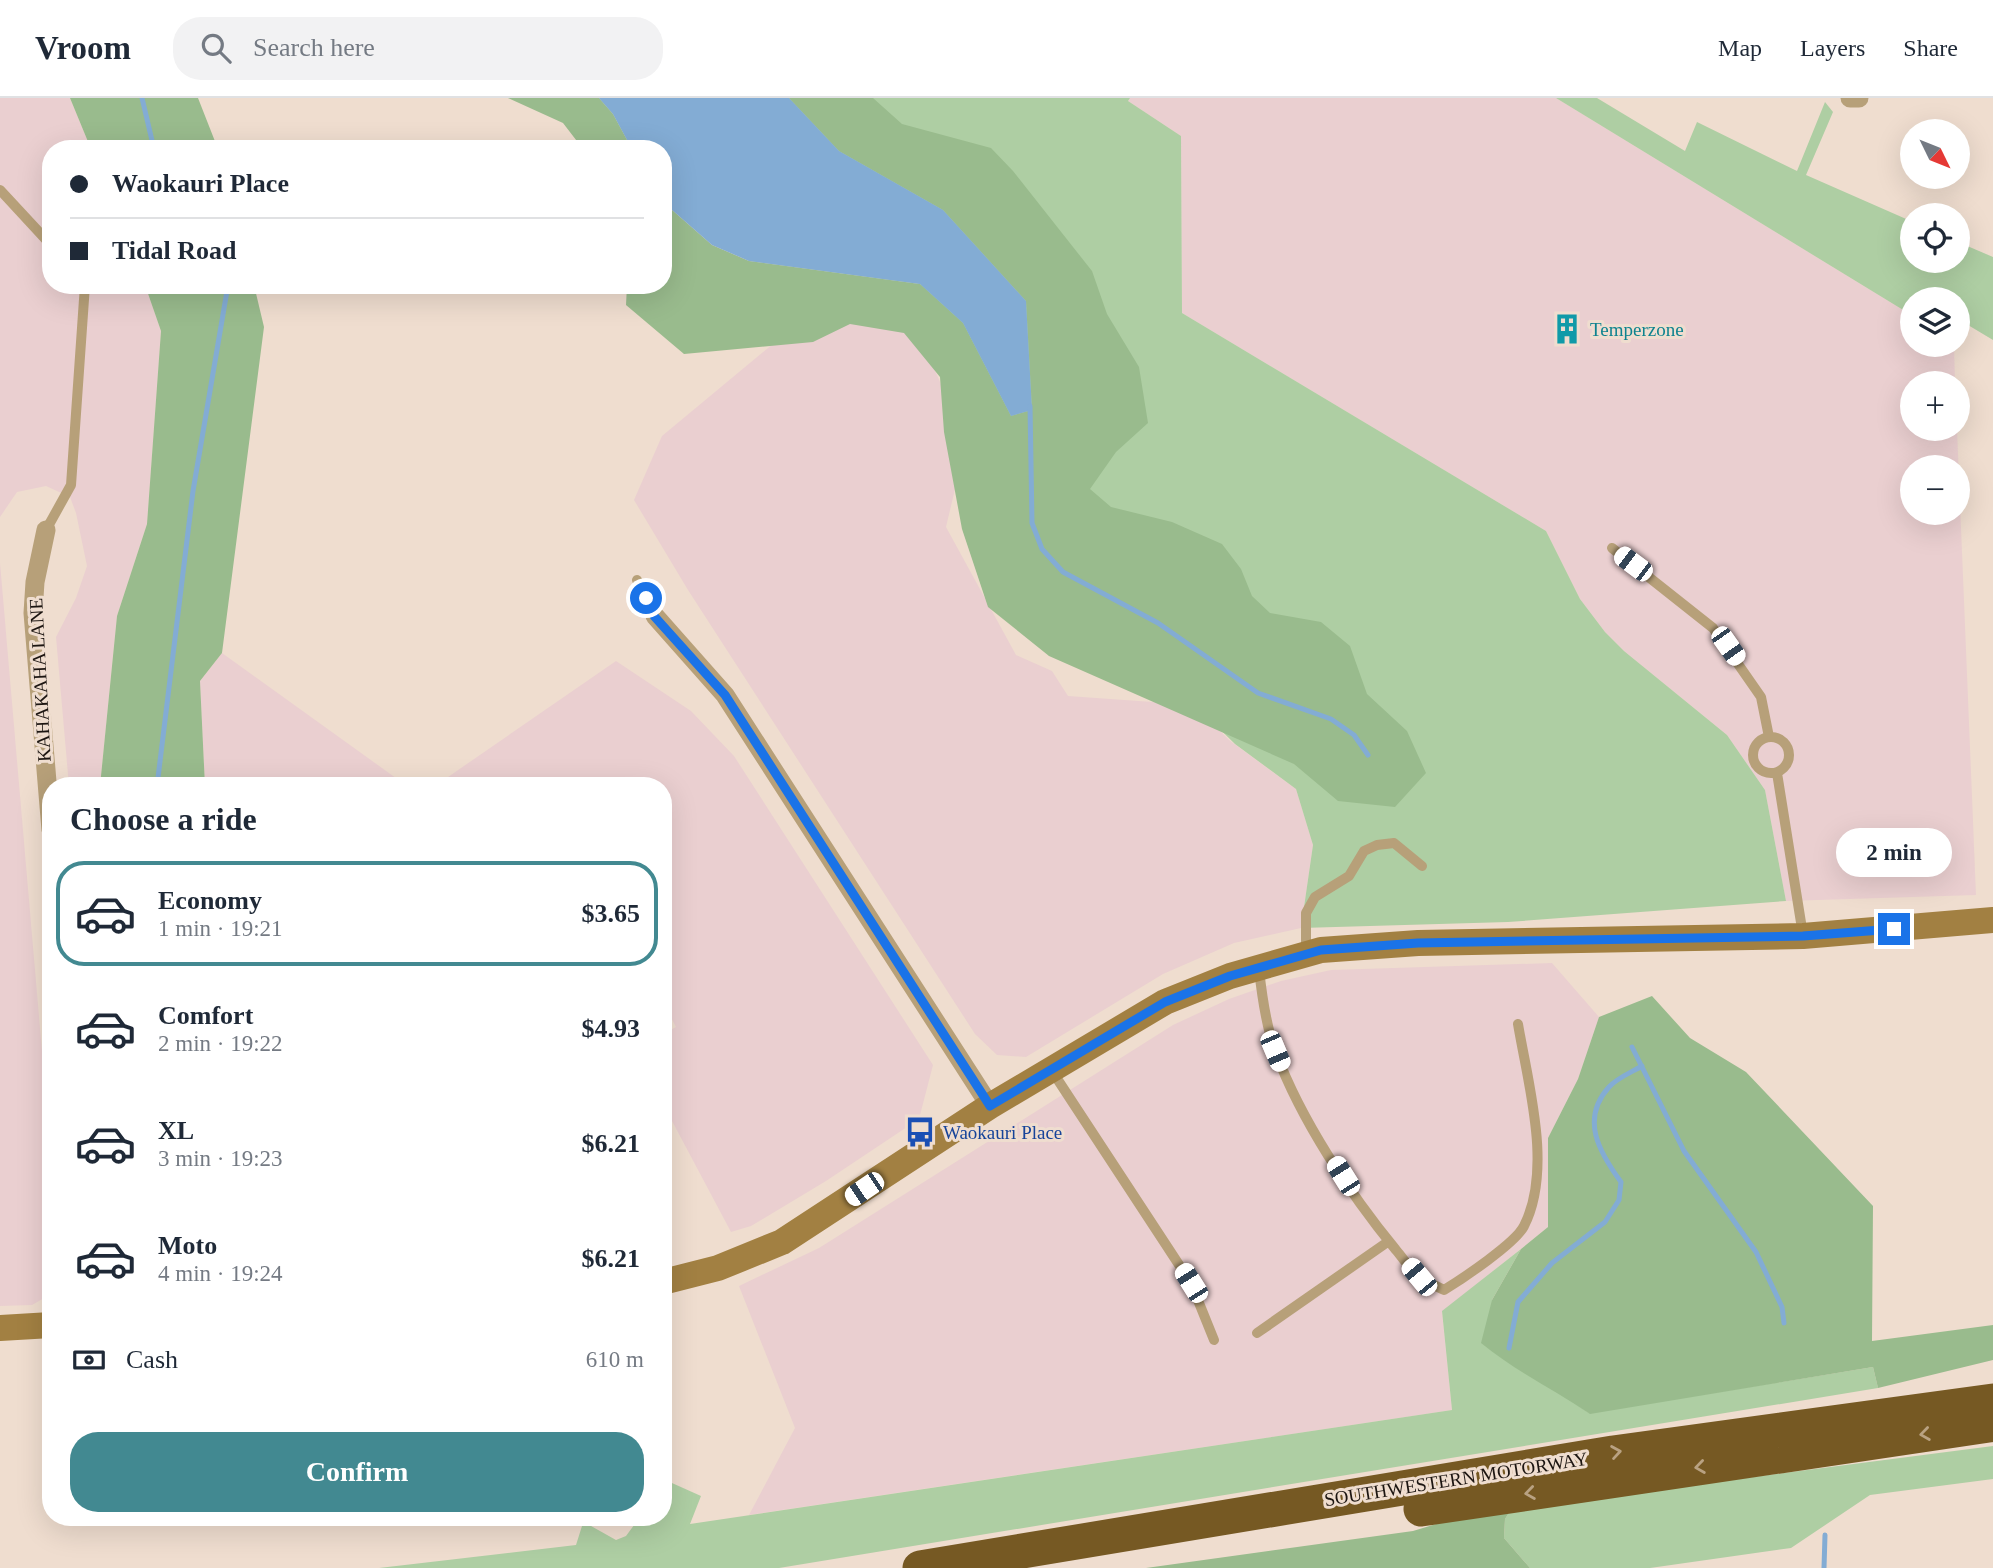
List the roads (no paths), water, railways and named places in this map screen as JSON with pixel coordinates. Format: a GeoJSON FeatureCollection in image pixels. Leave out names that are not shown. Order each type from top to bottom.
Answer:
{"type":"FeatureCollection","features":[{"type":"Feature","properties":{"kind":"highway"},"geometry":{"type":"LineString","coordinates":[[1839,1420],[1993,1380]]}},
{"type":"Feature","properties":{"kind":"highway","name":"SOUTHWESTERN MOTORWAY"},"geometry":{"type":"LineString","coordinates":[[920,1568],[1613,1453],[1993,1401]]}},
{"type":"Feature","properties":{"kind":"highway","name":"SOUTHWESTERN MOTORWAY"},"geometry":{"type":"LineString","coordinates":[[1034,1568],[1993,1424]]}},
{"type":"Feature","properties":{"kind":"main road"},"geometry":{"type":"LineString","coordinates":[[672,1280],[718,1268],[782,1242],[990,1106],[1165,1002],[1230,976],[1306,954],[1321,950],[1418,943],[1803,936],[1993,920]]}},
{"type":"Feature","properties":{"kind":"main road"},"geometry":{"type":"LineString","coordinates":[[0,1328],[42,1326]]}},
{"type":"Feature","properties":{"kind":"street"},"geometry":{"type":"LineString","coordinates":[[1850,98],[1859,98]]}},
{"type":"Feature","properties":{"kind":"street","name":"KAHAKAHA LANE"},"geometry":{"type":"LineString","coordinates":[[46,530],[35,582],[33,613],[47,777]]}},
{"type":"Feature","properties":{"kind":"street"},"geometry":{"type":"LineString","coordinates":[[654,616],[725,695],[990,1106]]}},
{"type":"Feature","properties":{"kind":"lane"},"geometry":{"type":"LineString","coordinates":[[0,190],[42,235]]}},
{"type":"Feature","properties":{"kind":"lane"},"geometry":{"type":"LineString","coordinates":[[46,530],[71,485],[84,294]]}},
{"type":"Feature","properties":{"kind":"lane"},"geometry":{"type":"LineString","coordinates":[[1612,548],[1713,628],[1761,697],[1769,737]]}},
{"type":"Feature","properties":{"kind":"lane"},"geometry":{"type":"LineString","coordinates":[[637,580],[654,616]]}},
{"type":"Feature","properties":{"kind":"lane"},"geometry":{"type":"LineString","coordinates":[[1769,737],[1780,740],[1788,749],[1786,765],[1777,772],[1759,769],[1754,759],[1759,742],[1769,737]]}},
{"type":"Feature","properties":{"kind":"lane"},"geometry":{"type":"LineString","coordinates":[[1777,772],[1803,936]]}},
{"type":"Feature","properties":{"kind":"lane"},"geometry":{"type":"LineString","coordinates":[[1306,954],[1305,923],[1309,905],[1315,897],[1349,876],[1364,851],[1377,845],[1394,843],[1422,866]]}},
{"type":"Feature","properties":{"kind":"lane"},"geometry":{"type":"LineString","coordinates":[[1259,968],[1264,1009],[1275,1051],[1290,1087],[1357,1197],[1389,1241],[1419,1277],[1444,1290],[1472,1272],[1523,1228],[1536,1192],[1533,1106],[1518,1024]]}},
{"type":"Feature","properties":{"kind":"lane"},"geometry":{"type":"LineString","coordinates":[[1051,1069],[1191,1283],[1214,1340]]}},
{"type":"Feature","properties":{"kind":"lane"},"geometry":{"type":"LineString","coordinates":[[1257,1333],[1389,1241]]}},
{"type":"Feature","properties":{"kind":"water"},"geometry":{"type":"Polygon","coordinates":[[[599,98],[789,98],[839,151],[943,210],[1026,301],[1032,410],[1011,416],[963,323],[920,284],[749,261],[712,245],[672,210],[672,140],[627,140],[613,114],[599,98]]]}},
{"type":"Feature","properties":{"kind":"waterway"},"geometry":{"type":"LineString","coordinates":[[142,98],[152,140]]}},
{"type":"Feature","properties":{"kind":"waterway"},"geometry":{"type":"LineString","coordinates":[[158,777],[193,491],[226,294]]}},
{"type":"Feature","properties":{"kind":"waterway"},"geometry":{"type":"LineString","coordinates":[[1030,406],[1032,523],[1042,549],[1063,572],[1158,623],[1258,693],[1331,719],[1354,735],[1368,755]]}},
{"type":"Feature","properties":{"kind":"waterway"},"geometry":{"type":"LineString","coordinates":[[1632,1047],[1684,1151],[1756,1252],[1782,1307],[1784,1323]]}},
{"type":"Feature","properties":{"kind":"waterway"},"geometry":{"type":"LineString","coordinates":[[1509,1348],[1518,1302],[1552,1263],[1605,1222],[1619,1200],[1621,1182],[1600,1147],[1594,1123],[1596,1111],[1600,1099],[1612,1084],[1642,1066]]}},
{"type":"Feature","properties":{"kind":"waterway"},"geometry":{"type":"LineString","coordinates":[[1824,1568],[1825,1535]]}},
{"type":"Feature","properties":{"kind":"place","name":"Temperzone"},"geometry":{"type":"Point","coordinates":[1567,329]}},
{"type":"Feature","properties":{"kind":"place","name":"Waokauri Place"},"geometry":{"type":"Point","coordinates":[920,1132]}}]}
